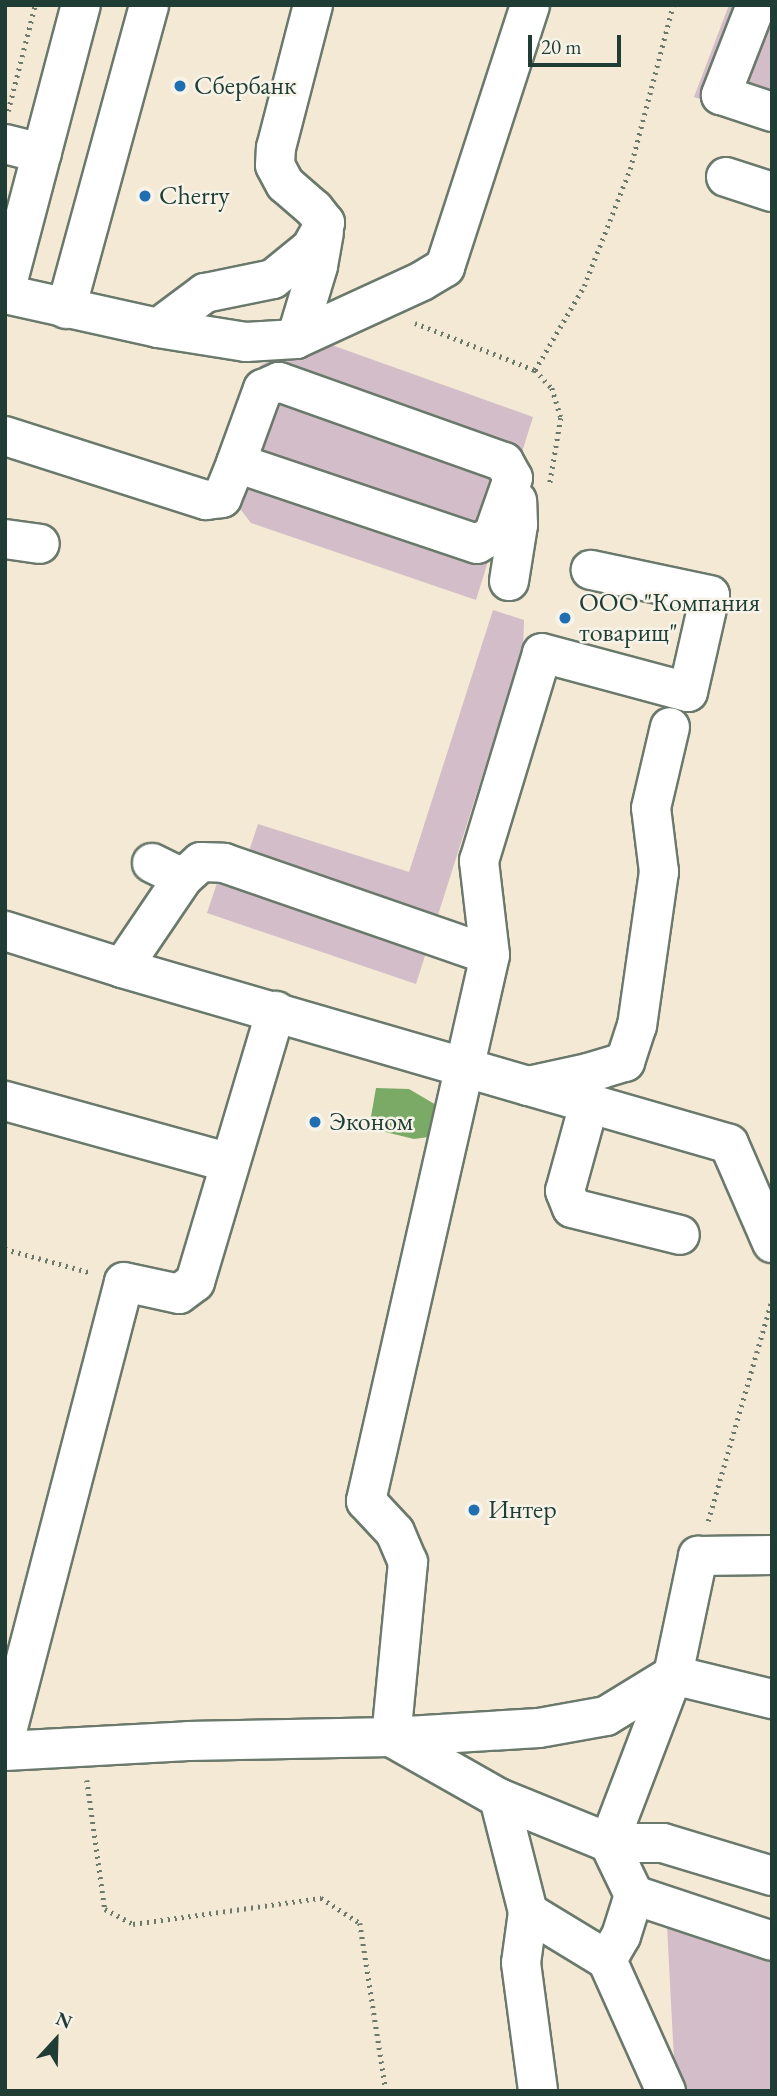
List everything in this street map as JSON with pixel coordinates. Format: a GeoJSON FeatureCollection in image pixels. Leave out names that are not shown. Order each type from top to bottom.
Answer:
{"type":"FeatureCollection","features":[{"type":"Feature","properties":{"kind":"street"},"geometry":{"type":"LineString","coordinates":[[81,5],[5,293],[158,328],[246,342],[296,340],[373,306],[445,267],[530,5]]}},
{"type":"Feature","properties":{"kind":"street"},"geometry":{"type":"LineString","coordinates":[[66,309],[149,5]]}},
{"type":"Feature","properties":{"kind":"street"},"geometry":{"type":"LineString","coordinates":[[296,340],[318,266],[325,223],[314,209],[285,184],[275,165],[276,148],[313,5]]}},
{"type":"Feature","properties":{"kind":"street"},"geometry":{"type":"LineString","coordinates":[[757,5],[721,95],[772,112]]}},
{"type":"Feature","properties":{"kind":"street"},"geometry":{"type":"LineString","coordinates":[[5,144],[42,153]]}},
{"type":"Feature","properties":{"kind":"street"},"geometry":{"type":"LineString","coordinates":[[726,177],[772,192]]}},
{"type":"Feature","properties":{"kind":"street"},"geometry":{"type":"LineString","coordinates":[[158,328],[205,293],[273,279],[311,248],[325,223]]}},
{"type":"Feature","properties":{"kind":"street"},"geometry":{"type":"LineString","coordinates":[[5,436],[206,500],[222,498],[263,388],[279,382],[504,462],[513,478],[518,525],[509,581]]}},
{"type":"Feature","properties":{"kind":"street"},"geometry":{"type":"LineString","coordinates":[[236,463],[477,544],[494,535],[513,478]]}},
{"type":"Feature","properties":{"kind":"street"},"geometry":{"type":"LineString","coordinates":[[391,1737],[408,1562],[395,1532],[366,1501],[490,955],[479,861],[542,653],[688,692],[710,595],[591,570]]}},
{"type":"Feature","properties":{"kind":"street"},"geometry":{"type":"LineString","coordinates":[[528,1086],[625,1062],[637,1026],[647,971],[659,872],[651,808],[670,727]]}},
{"type":"Feature","properties":{"kind":"street"},"geometry":{"type":"LineString","coordinates":[[122,968],[186,864],[224,863],[490,955]]}},
{"type":"Feature","properties":{"kind":"street"},"geometry":{"type":"LineString","coordinates":[[5,931],[122,968],[276,1010],[729,1144],[769,1221]]}},
{"type":"Feature","properties":{"kind":"street"},"geometry":{"type":"LineString","coordinates":[[5,1739],[17,1646],[124,1282],[179,1294],[195,1282],[276,1010]]}},
{"type":"Feature","properties":{"kind":"street"},"geometry":{"type":"LineString","coordinates":[[5,1101],[230,1163]]}},
{"type":"Feature","properties":{"kind":"street"},"geometry":{"type":"LineString","coordinates":[[589,1104],[565,1191],[572,1208],[680,1235]]}},
{"type":"Feature","properties":{"kind":"street"},"geometry":{"type":"LineString","coordinates":[[607,1961],[621,1936],[634,1895],[609,1843],[673,1675],[698,1556],[772,1555]]}},
{"type":"Feature","properties":{"kind":"street"},"geometry":{"type":"LineString","coordinates":[[5,1751],[188,1741],[391,1737],[539,1728],[606,1716],[673,1675],[772,1699]]}},
{"type":"Feature","properties":{"kind":"street"},"geometry":{"type":"LineString","coordinates":[[391,1737],[499,1798],[609,1843],[663,1843],[772,1876]]}},
{"type":"Feature","properties":{"kind":"street"},"geometry":{"type":"LineString","coordinates":[[499,1798],[528,1912],[521,1963],[538,2091]]}},
{"type":"Feature","properties":{"kind":"street"},"geometry":{"type":"LineString","coordinates":[[634,1895],[772,1941]]}},
{"type":"Feature","properties":{"kind":"street"},"geometry":{"type":"LineString","coordinates":[[528,1912],[607,1961],[666,2091]]}},
{"type":"Feature","properties":{"kind":"path"},"geometry":{"type":"LineString","coordinates":[[5,122],[36,5]]}},
{"type":"Feature","properties":{"kind":"path"},"geometry":{"type":"LineString","coordinates":[[373,306],[535,370],[584,286],[630,169],[673,5]]}},
{"type":"Feature","properties":{"kind":"path"},"geometry":{"type":"LineString","coordinates":[[5,1249],[124,1282]]}},
{"type":"Feature","properties":{"kind":"path"},"geometry":{"type":"LineString","coordinates":[[698,1556],[772,1298]]}},
{"type":"Feature","properties":{"kind":"path"},"geometry":{"type":"LineString","coordinates":[[83,1748],[105,1909],[133,1924],[321,1898],[360,1923],[386,2091]]}},
{"type":"Feature","properties":{"kind":"shaded area"},"geometry":{"type":"Polygon","coordinates":[[[729,5],[772,5],[772,122],[694,97],[729,5]]]}},
{"type":"Feature","properties":{"kind":"shaded area"},"geometry":{"type":"Polygon","coordinates":[[[312,338],[533,417],[476,600],[251,523],[210,470],[261,365],[312,338]]]}},
{"type":"Feature","properties":{"kind":"shaded area"},"geometry":{"type":"Polygon","coordinates":[[[493,610],[524,620],[523,648],[416,984],[207,913],[219,877],[247,857],[258,824],[409,872],[493,610]]]}},
{"type":"Feature","properties":{"kind":"shaded area"},"geometry":{"type":"Polygon","coordinates":[[[667,1926],[772,1959],[772,2091],[679,2091],[675,2078],[667,1926]]]}},
{"type":"Feature","properties":{"kind":"green space"},"geometry":{"type":"Polygon","coordinates":[[[376,1088],[409,1089],[443,1109],[443,1135],[414,1139],[369,1128],[376,1088]]]}},
{"type":"Feature","properties":{"kind":"place","name":"Сбербанк"},"geometry":{"type":"Point","coordinates":[180,86]}},
{"type":"Feature","properties":{"kind":"place","name":"Cherry"},"geometry":{"type":"Point","coordinates":[145,196]}},
{"type":"Feature","properties":{"kind":"place","name":"ООО \"Компания товарищ\""},"geometry":{"type":"Point","coordinates":[565,618]}},
{"type":"Feature","properties":{"kind":"place","name":"Эконом"},"geometry":{"type":"Point","coordinates":[315,1122]}},
{"type":"Feature","properties":{"kind":"place","name":"Интер"},"geometry":{"type":"Point","coordinates":[474,1510]}}]}
